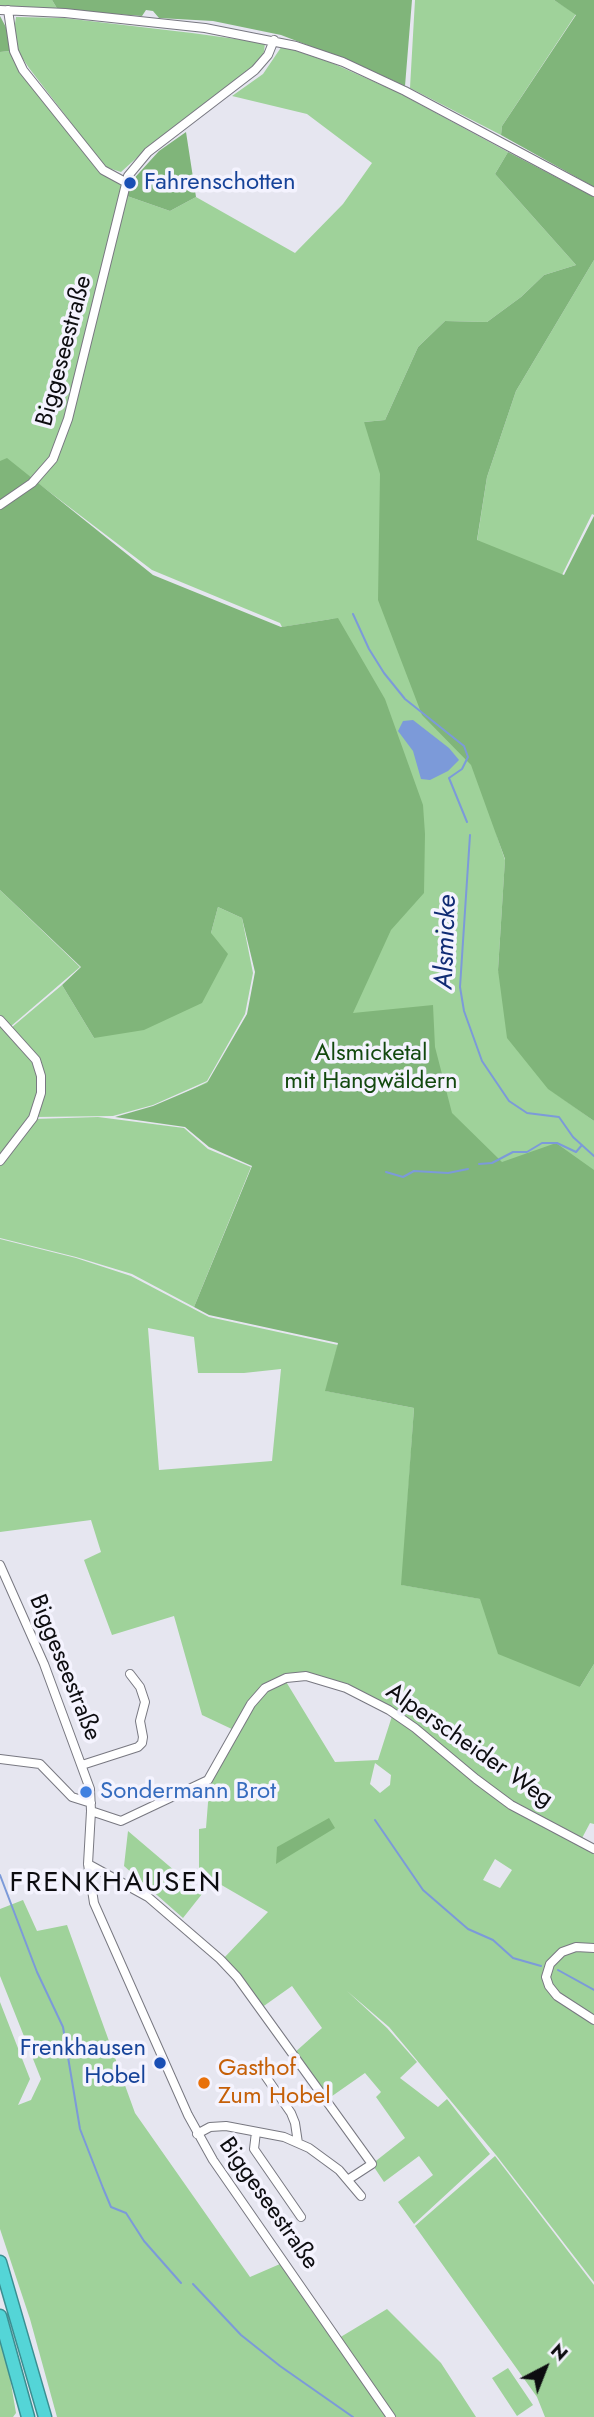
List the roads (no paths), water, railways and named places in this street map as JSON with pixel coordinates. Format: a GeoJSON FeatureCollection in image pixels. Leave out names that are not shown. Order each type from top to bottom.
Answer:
{"type":"FeatureCollection","features":[{"type":"Feature","properties":{"kind":"highway"},"geometry":{"type":"LineString","coordinates":[[0,2262],[45,2417]]}},
{"type":"Feature","properties":{"kind":"highway"},"geometry":{"type":"LineString","coordinates":[[0,2316],[28,2417]]}},
{"type":"Feature","properties":{"kind":"street"},"geometry":{"type":"LineString","coordinates":[[127,183],[103,170],[23,70],[13,51],[4,10],[150,22],[274,40],[343,62],[405,91],[594,192]]}},
{"type":"Feature","properties":{"kind":"street","name":"Biggeseestraße"},"geometry":{"type":"LineString","coordinates":[[0,505],[32,482],[53,459],[68,419],[127,183],[135,165],[148,152],[255,70],[268,55],[274,40]]}},
{"type":"Feature","properties":{"kind":"street"},"geometry":{"type":"LineString","coordinates":[[0,1020],[36,1059],[41,1076],[41,1093],[33,1118],[0,1161]]}},
{"type":"Feature","properties":{"kind":"street","name":"Biggeseestraße"},"geometry":{"type":"LineString","coordinates":[[0,1565],[42,1659],[90,1789],[88,1864],[94,1903],[197,2134],[391,2417]]}},
{"type":"Feature","properties":{"kind":"street"},"geometry":{"type":"LineString","coordinates":[[82,1765],[142,1743],[140,1721],[145,1702],[140,1687],[130,1674]]}},
{"type":"Feature","properties":{"kind":"street","name":"Alperscheider Weg"},"geometry":{"type":"LineString","coordinates":[[0,1759],[40,1764],[72,1797],[121,1821],[208,1780],[251,1704],[265,1688],[286,1678],[306,1676],[346,1688],[389,1710],[511,1805],[594,1850]]}},
{"type":"Feature","properties":{"kind":"street"},"geometry":{"type":"LineString","coordinates":[[88,1864],[148,1897],[220,1959],[251,1995],[372,2164],[349,2179]]}},
{"type":"Feature","properties":{"kind":"street"},"geometry":{"type":"LineString","coordinates":[[594,1948],[576,1947],[562,1952],[550,1964],[546,1977],[557,1996],[594,2020]]}},
{"type":"Feature","properties":{"kind":"street"},"geometry":{"type":"LineString","coordinates":[[264,2074],[290,2112],[298,2143]]}},
{"type":"Feature","properties":{"kind":"street"},"geometry":{"type":"LineString","coordinates":[[197,2134],[216,2126],[284,2137],[309,2148],[349,2179],[361,2196]]}},
{"type":"Feature","properties":{"kind":"street"},"geometry":{"type":"LineString","coordinates":[[257,2132],[254,2149],[301,2217]]}},
{"type":"Feature","properties":{"kind":"water"},"geometry":{"type":"Polygon","coordinates":[[[413,720],[449,748],[459,760],[448,771],[430,780],[421,779],[413,751],[398,731],[403,721],[413,720]]]}},
{"type":"Feature","properties":{"kind":"waterway","name":"Alsmicke"},"geometry":{"type":"LineString","coordinates":[[353,614],[369,649],[405,699],[464,746],[468,757],[462,769],[449,778],[467,822]]}},
{"type":"Feature","properties":{"kind":"waterway","name":"Alsmicke"},"geometry":{"type":"LineString","coordinates":[[470,835],[460,987],[464,1011],[482,1061],[509,1101],[527,1113],[559,1117],[573,1137],[594,1156]]}},
{"type":"Feature","properties":{"kind":"waterway"},"geometry":{"type":"LineString","coordinates":[[479,1164],[492,1163],[513,1152],[527,1152],[542,1143],[557,1143],[576,1152],[582,1145]]}},
{"type":"Feature","properties":{"kind":"waterway"},"geometry":{"type":"LineString","coordinates":[[386,1172],[403,1177],[414,1171],[448,1173],[468,1169]]}},
{"type":"Feature","properties":{"kind":"waterway"},"geometry":{"type":"LineString","coordinates":[[375,1820],[423,1890],[468,1929],[493,1940],[513,1958],[541,1966]]}},
{"type":"Feature","properties":{"kind":"waterway"},"geometry":{"type":"LineString","coordinates":[[0,1875],[37,1972],[63,2027],[80,2129],[111,2207],[126,2213],[144,2241],[181,2283]]}},
{"type":"Feature","properties":{"kind":"waterway"},"geometry":{"type":"LineString","coordinates":[[558,1970],[594,1990]]}},
{"type":"Feature","properties":{"kind":"waterway"},"geometry":{"type":"LineString","coordinates":[[193,2284],[241,2335],[353,2417]]}},
{"type":"Feature","properties":{"kind":"place","name":"Fahrenschotten"},"geometry":{"type":"Point","coordinates":[130,183]}},
{"type":"Feature","properties":{"kind":"place","name":"Sondermann Brot"},"geometry":{"type":"Point","coordinates":[86,1792]}},
{"type":"Feature","properties":{"kind":"place","name":"Frenkhausen Hobel"},"geometry":{"type":"Point","coordinates":[160,2063]}},
{"type":"Feature","properties":{"kind":"place","name":"Gasthof Zum Hobel"},"geometry":{"type":"Point","coordinates":[204,2083]}},
{"type":"Feature","properties":{"kind":"district","name":"FRENKHAUSEN"},"geometry":{"type":"Point","coordinates":[116,1884]}},
{"type":"Feature","properties":{"kind":"park label","name":"Alsmicketal mit Hangwäldern"},"geometry":{"type":"Point","coordinates":[371,1068]}}]}
